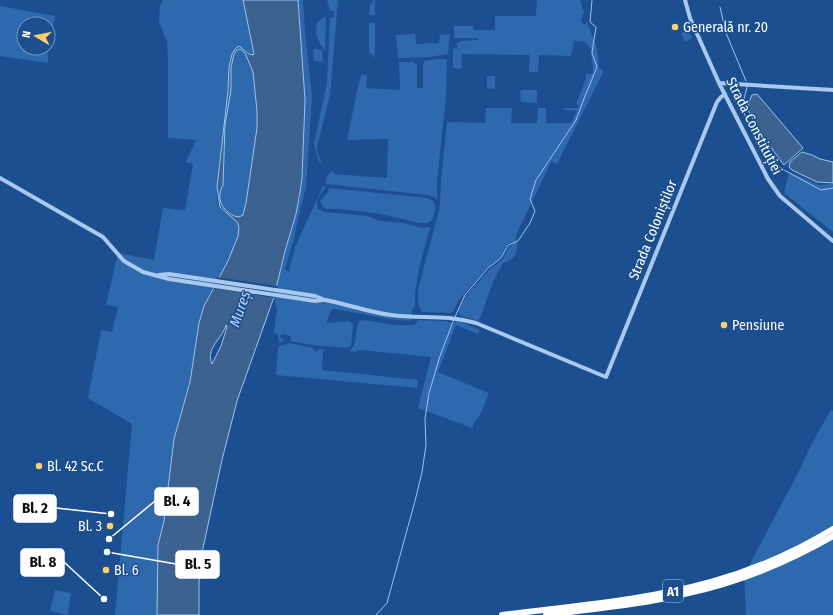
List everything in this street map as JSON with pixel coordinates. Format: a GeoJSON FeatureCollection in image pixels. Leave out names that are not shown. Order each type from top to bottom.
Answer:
{"type":"FeatureCollection","features":[{"type":"Feature","properties":{"kind":"highway","name":"A1"},"geometry":{"type":"LineString","coordinates":[[502,615],[639,597],[702,584],[733,575],[770,561],[805,545],[833,529]]}},
{"type":"Feature","properties":{"kind":"highway","name":"A1"},"geometry":{"type":"LineString","coordinates":[[546,615],[645,602],[704,590],[772,567],[833,536]]}},
{"type":"Feature","properties":{"kind":"street","name":"Strada Constituției"},"geometry":{"type":"LineString","coordinates":[[685,0],[690,18],[719,83],[761,166],[774,188],[786,201],[833,241]]}},
{"type":"Feature","properties":{"kind":"street"},"geometry":{"type":"LineString","coordinates":[[719,83],[833,90]]}},
{"type":"Feature","properties":{"kind":"street","name":"Strada Coloniștilor"},"geometry":{"type":"LineString","coordinates":[[0,178],[102,237],[120,258],[143,272],[159,276],[169,276],[325,300],[391,315],[457,318],[476,323],[606,377],[717,102],[721,96],[725,94]]}},
{"type":"Feature","properties":{"kind":"shaded area"},"geometry":{"type":"Polygon","coordinates":[[[163,0],[243,0],[254,54],[253,55],[237,47],[230,59],[217,198],[220,208],[238,224],[238,235],[232,253],[208,297],[202,313],[199,323],[190,382],[174,439],[164,521],[158,545],[157,615],[115,615],[132,424],[88,398],[101,330],[112,332],[118,307],[106,305],[118,253],[154,260],[163,208],[185,210],[193,164],[186,162],[196,140],[168,138],[167,42],[159,21],[160,6],[163,0]]]}},
{"type":"Feature","properties":{"kind":"shaded area"},"geometry":{"type":"Polygon","coordinates":[[[298,0],[303,0],[312,96],[306,187],[285,270],[289,271],[295,247],[323,186],[326,187],[319,197],[317,206],[318,209],[325,212],[368,216],[380,221],[405,223],[421,228],[430,227],[418,273],[415,306],[412,310],[411,321],[332,309],[326,323],[349,321],[353,324],[351,346],[346,348],[312,345],[290,341],[291,336],[281,334],[280,338],[284,339],[279,343],[278,334],[274,333],[277,309],[274,297],[296,214],[300,192],[300,32],[298,0]]]}},
{"type":"Feature","properties":{"kind":"shaded area"},"geometry":{"type":"Polygon","coordinates":[[[327,0],[338,0],[330,96],[317,146],[317,152],[323,165],[318,160],[314,144],[327,83],[330,18],[334,17],[334,11],[330,11],[327,0]]]}},
{"type":"Feature","properties":{"kind":"shaded area"},"geometry":{"type":"Polygon","coordinates":[[[373,0],[375,0],[375,15],[369,15],[370,4],[372,4],[373,0]]]}},
{"type":"Feature","properties":{"kind":"shaded area"},"geometry":{"type":"Polygon","coordinates":[[[537,0],[580,0],[584,12],[581,21],[584,25],[587,22],[597,48],[599,68],[604,71],[557,164],[551,162],[516,235],[517,249],[515,256],[503,263],[493,282],[479,321],[462,316],[459,314],[459,310],[466,296],[490,269],[503,259],[508,248],[515,241],[507,244],[501,257],[487,268],[458,301],[453,312],[422,312],[420,310],[418,290],[440,206],[447,122],[485,123],[486,108],[512,108],[511,123],[537,123],[538,108],[546,108],[546,123],[571,123],[577,111],[564,110],[564,108],[578,108],[579,105],[576,104],[586,79],[586,74],[592,74],[593,68],[591,49],[585,42],[574,41],[571,56],[539,55],[538,72],[529,72],[530,55],[462,54],[461,68],[453,68],[453,49],[457,48],[457,43],[460,41],[478,40],[478,38],[454,38],[454,26],[473,26],[474,30],[495,30],[495,16],[536,16],[537,0]]]}},
{"type":"Feature","properties":{"kind":"shaded area"},"geometry":{"type":"Polygon","coordinates":[[[0,6],[55,16],[16,16],[16,56],[48,56],[48,63],[0,56],[0,6]]]}},
{"type":"Feature","properties":{"kind":"shaded area"},"geometry":{"type":"Polygon","coordinates":[[[326,16],[325,51],[320,44],[316,30],[317,22],[326,16]]]}},
{"type":"Feature","properties":{"kind":"shaded area"},"geometry":{"type":"Polygon","coordinates":[[[369,23],[375,23],[375,58],[369,52],[369,23]]]}},
{"type":"Feature","properties":{"kind":"shaded area"},"geometry":{"type":"Polygon","coordinates":[[[689,31],[692,38],[685,42],[681,33],[689,31]]]}},
{"type":"Feature","properties":{"kind":"shaded area"},"geometry":{"type":"Polygon","coordinates":[[[415,34],[416,44],[439,43],[440,35],[450,34],[448,54],[429,57],[398,58],[396,35],[415,34]]]}},
{"type":"Feature","properties":{"kind":"shaded area"},"geometry":{"type":"Polygon","coordinates":[[[240,49],[245,53],[253,72],[257,111],[257,128],[246,203],[243,215],[239,217],[232,215],[222,206],[220,192],[223,185],[225,125],[231,90],[231,68],[234,54],[240,49]]]}},
{"type":"Feature","properties":{"kind":"shaded area"},"geometry":{"type":"Polygon","coordinates":[[[313,49],[322,50],[323,62],[314,61],[313,49]]]}},
{"type":"Feature","properties":{"kind":"shaded area"},"geometry":{"type":"Polygon","coordinates":[[[447,59],[446,96],[437,182],[437,201],[435,197],[427,195],[326,184],[325,182],[328,175],[333,170],[333,174],[387,178],[388,139],[347,140],[362,74],[367,76],[366,88],[400,90],[399,62],[412,62],[417,65],[417,88],[423,88],[423,64],[425,61],[447,59]]]}},
{"type":"Feature","properties":{"kind":"shaded area"},"geometry":{"type":"Polygon","coordinates":[[[487,76],[495,76],[495,89],[487,88],[487,76]]]}},
{"type":"Feature","properties":{"kind":"shaded area"},"geometry":{"type":"Polygon","coordinates":[[[520,90],[537,90],[537,103],[521,102],[520,90]]]}},
{"type":"Feature","properties":{"kind":"shaded area"},"geometry":{"type":"Polygon","coordinates":[[[789,172],[819,185],[833,184],[833,232],[784,193],[789,172]]]}},
{"type":"Feature","properties":{"kind":"shaded area"},"geometry":{"type":"Polygon","coordinates":[[[329,188],[427,198],[433,201],[435,213],[432,220],[427,223],[419,223],[381,214],[327,209],[323,207],[320,201],[328,192],[329,188]]]}},
{"type":"Feature","properties":{"kind":"shaded area"},"geometry":{"type":"Polygon","coordinates":[[[362,320],[396,325],[415,325],[418,320],[445,321],[452,323],[459,321],[480,330],[478,334],[456,325],[438,372],[489,393],[480,415],[472,428],[418,408],[431,357],[360,350],[355,352],[349,351],[354,345],[359,321],[362,320]]]}},
{"type":"Feature","properties":{"kind":"shaded area"},"geometry":{"type":"Polygon","coordinates":[[[290,343],[312,348],[316,352],[317,350],[326,349],[323,351],[322,370],[418,380],[417,388],[276,375],[279,346],[290,343]]]}},
{"type":"Feature","properties":{"kind":"shaded area"},"geometry":{"type":"Polygon","coordinates":[[[831,410],[833,411],[833,615],[746,615],[744,575],[798,473],[813,441],[831,410]]]}},
{"type":"Feature","properties":{"kind":"shaded area"},"geometry":{"type":"Polygon","coordinates":[[[55,590],[71,593],[68,615],[50,611],[55,590]]]}},
{"type":"Feature","properties":{"kind":"water","name":"Mureș"},"geometry":{"type":"Polygon","coordinates":[[[243,0],[298,0],[305,100],[302,178],[296,214],[274,297],[237,401],[222,460],[203,548],[199,582],[199,615],[157,615],[158,545],[164,521],[174,439],[190,382],[199,323],[204,306],[228,261],[238,236],[239,227],[237,222],[220,207],[217,187],[228,91],[229,67],[232,54],[239,46],[249,54],[254,54],[243,0]],[[240,49],[234,54],[231,68],[231,90],[225,125],[223,185],[220,192],[222,206],[232,215],[239,217],[243,215],[246,203],[257,128],[257,111],[253,72],[245,53],[240,49]],[[226,325],[211,353],[210,358],[212,364],[221,346],[227,327],[226,325]]]}},
{"type":"Feature","properties":{"kind":"water"},"geometry":{"type":"Polygon","coordinates":[[[757,94],[803,148],[784,165],[761,134],[748,110],[752,95],[757,94]]]}},
{"type":"Feature","properties":{"kind":"water"},"geometry":{"type":"Polygon","coordinates":[[[802,152],[833,162],[833,183],[817,182],[792,170],[789,167],[790,162],[802,152]]]}},
{"type":"Feature","properties":{"kind":"pier"},"geometry":{"type":"Polygon","coordinates":[[[217,277],[278,286],[275,298],[211,288],[217,277]]]}},
{"type":"Feature","properties":{"kind":"waterway"},"geometry":{"type":"LineString","coordinates":[[455,317],[465,295],[488,268],[501,258],[508,245],[518,241],[530,223],[535,211],[530,199],[536,180],[576,120],[597,67],[592,53],[596,27],[590,22],[592,0]]}},
{"type":"Feature","properties":{"kind":"waterway"},"geometry":{"type":"LineString","coordinates":[[720,7],[726,33],[746,81]]}},
{"type":"Feature","properties":{"kind":"waterway"},"geometry":{"type":"LineString","coordinates":[[747,87],[743,103],[744,113],[764,157],[771,163],[821,190],[833,188]]}},
{"type":"Feature","properties":{"kind":"waterway"},"geometry":{"type":"LineString","coordinates":[[376,615],[387,603],[415,501],[422,472],[426,445],[425,419],[429,393],[440,356],[454,319]]}},
{"type":"Feature","properties":{"kind":"place","name":"Generală nr. 20"},"geometry":{"type":"Point","coordinates":[675,27]}},
{"type":"Feature","properties":{"kind":"place","name":"Pensiune"},"geometry":{"type":"Point","coordinates":[724,325]}},
{"type":"Feature","properties":{"kind":"place","name":"Bl. 42 Sc.C"},"geometry":{"type":"Point","coordinates":[39,466]}},
{"type":"Feature","properties":{"kind":"place","name":"Bl. 2"},"geometry":{"type":"Point","coordinates":[111,514]}},
{"type":"Feature","properties":{"kind":"place","name":"Bl. 3"},"geometry":{"type":"Point","coordinates":[110,526]}},
{"type":"Feature","properties":{"kind":"place","name":"Bl. 4"},"geometry":{"type":"Point","coordinates":[109,539]}},
{"type":"Feature","properties":{"kind":"place","name":"Bl. 5"},"geometry":{"type":"Point","coordinates":[107,552]}},
{"type":"Feature","properties":{"kind":"place","name":"Bl. 6"},"geometry":{"type":"Point","coordinates":[106,570]}},
{"type":"Feature","properties":{"kind":"place","name":"Bl. 8"},"geometry":{"type":"Point","coordinates":[104,599]}}]}
